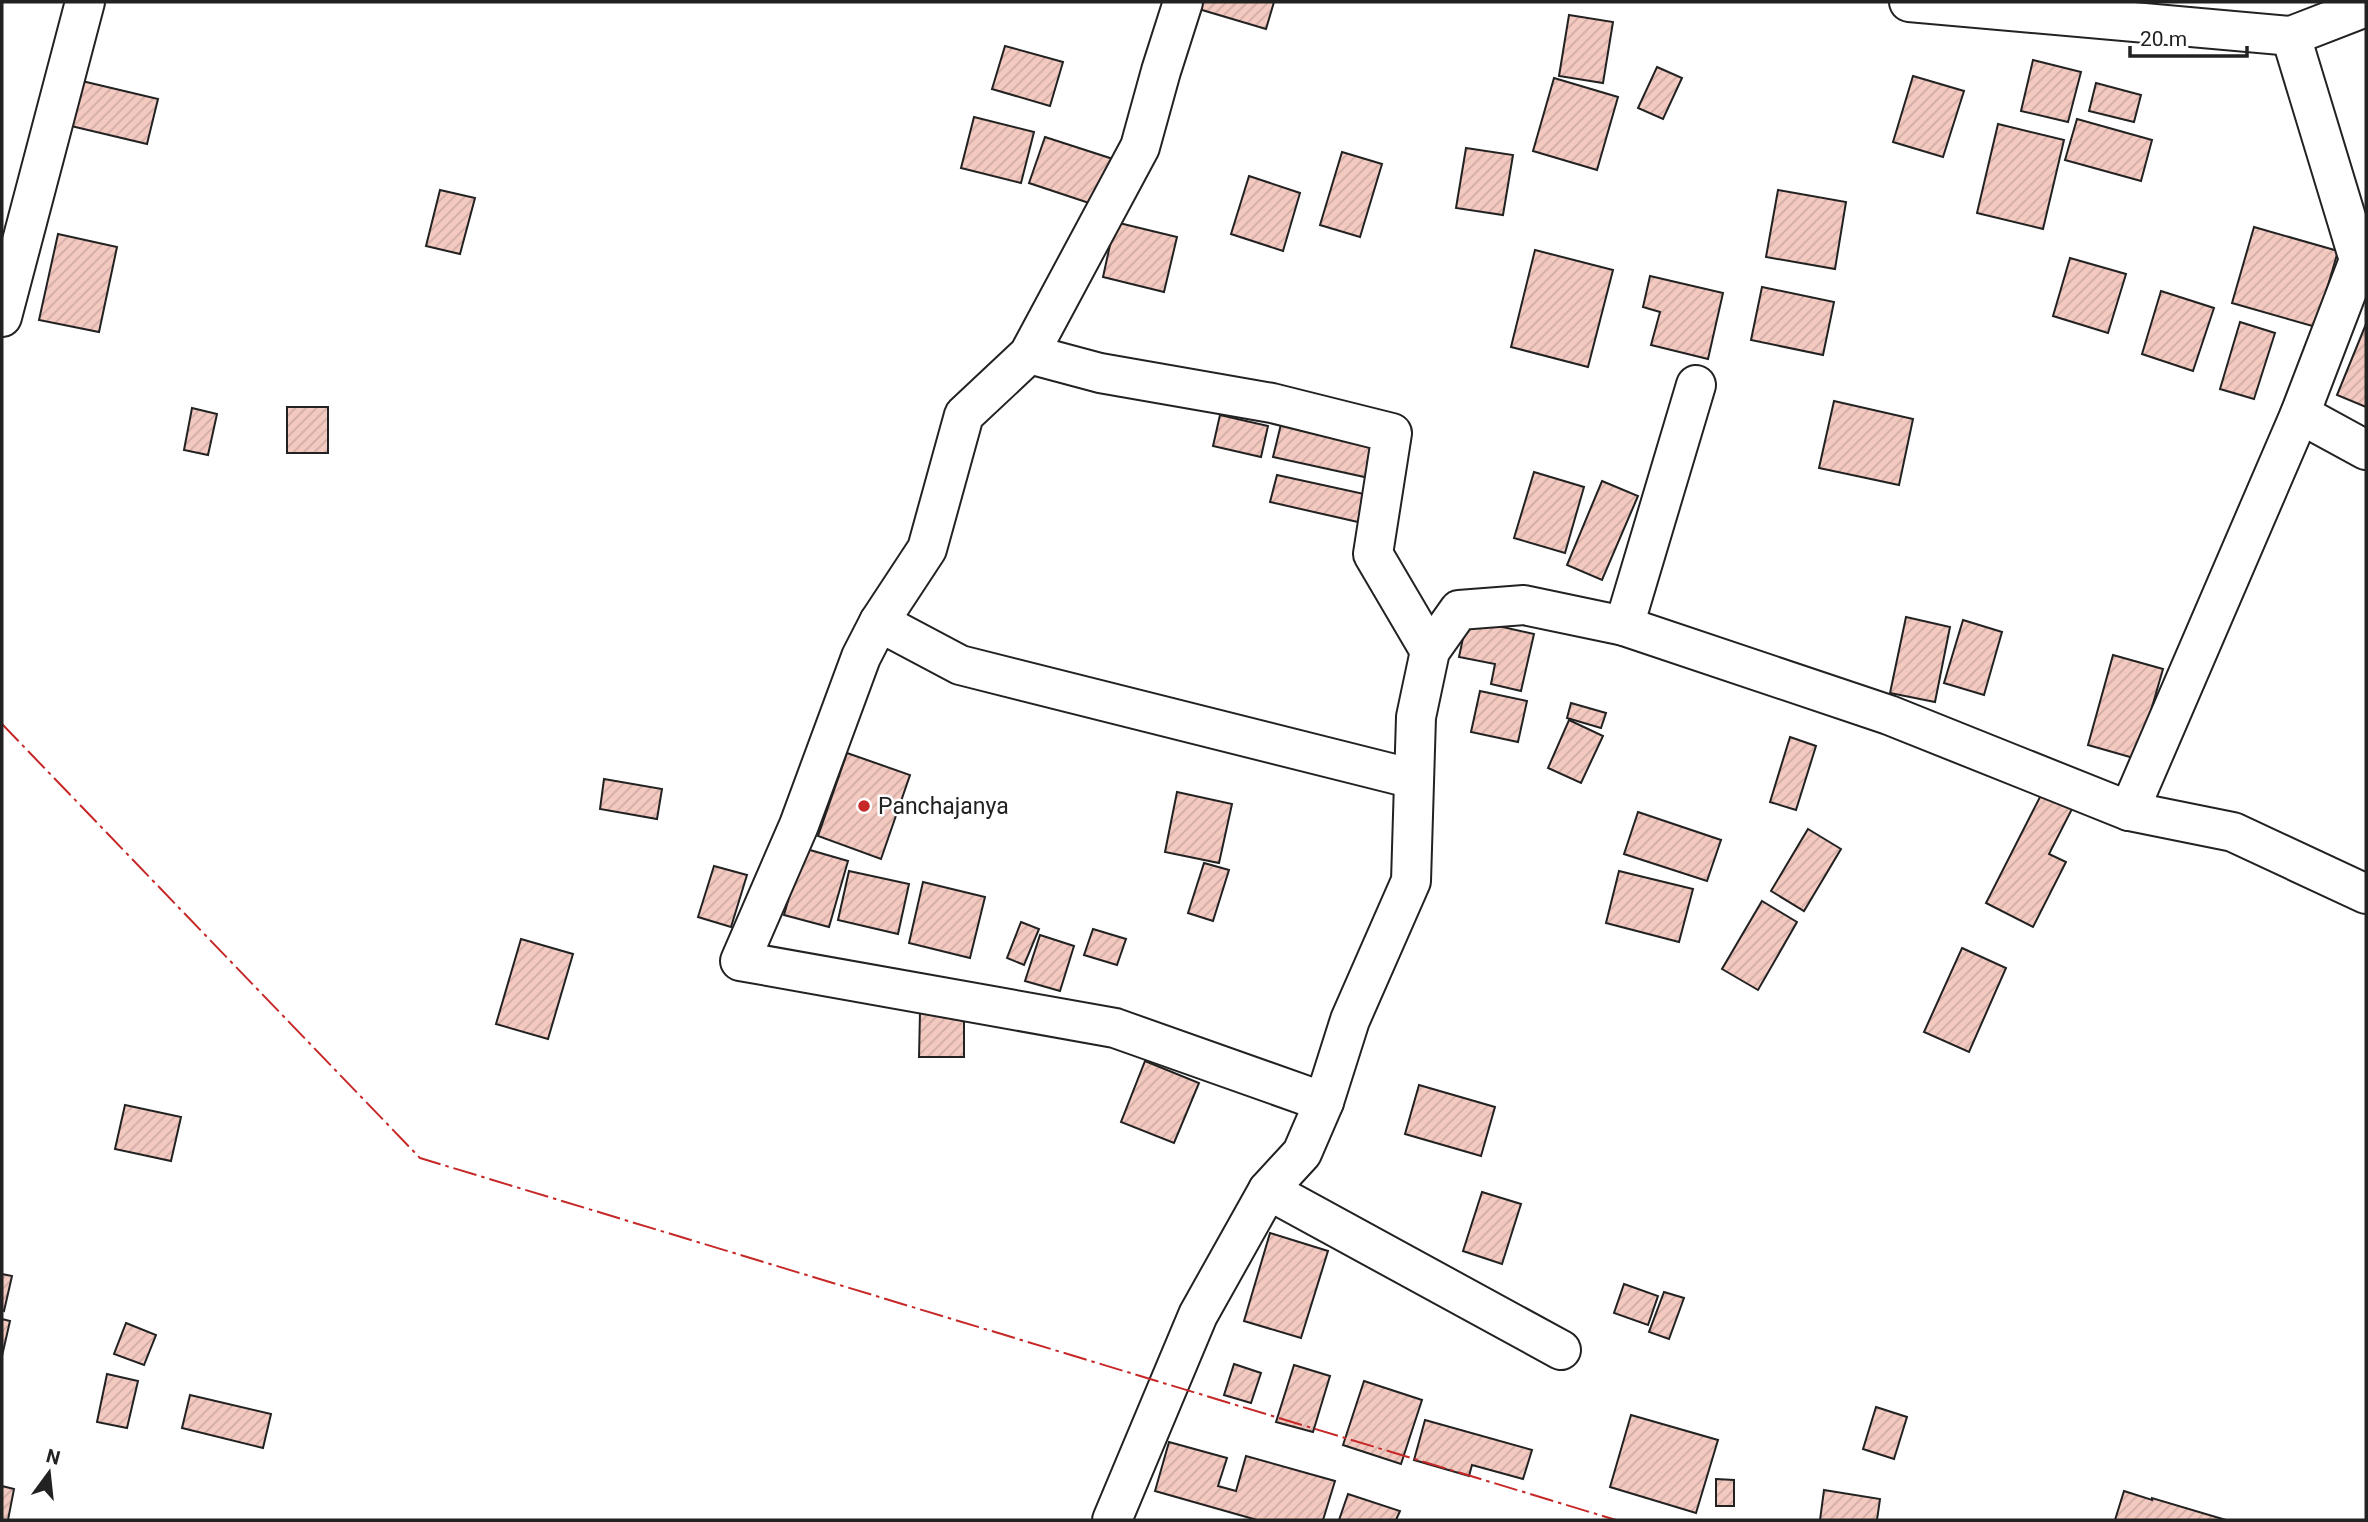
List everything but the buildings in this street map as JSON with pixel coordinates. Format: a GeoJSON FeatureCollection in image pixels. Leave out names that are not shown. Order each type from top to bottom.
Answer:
{"type":"FeatureCollection","features":[{"type":"Feature","properties":{"kind":"street"},"geometry":{"type":"LineString","coordinates":[[2,317],[85,2]]}},
{"type":"Feature","properties":{"kind":"street"},"geometry":{"type":"LineString","coordinates":[[1182,2],[1140,146],[1029,354],[964,415],[927,549],[878,622],[861,657],[799,824],[740,961],[1115,1028],[1324,1102]]}},
{"type":"Feature","properties":{"kind":"street"},"geometry":{"type":"LineString","coordinates":[[1909,2],[2291,36],[2366,7]]}},
{"type":"Feature","properties":{"kind":"street"},"geometry":{"type":"LineString","coordinates":[[2129,811],[2300,414],[2359,260],[2291,36]]}},
{"type":"Feature","properties":{"kind":"street"},"geometry":{"type":"LineString","coordinates":[[1029,354],[1100,373],[1272,403],[1392,433],[1373,554],[1430,651]]}},
{"type":"Feature","properties":{"kind":"street"},"geometry":{"type":"LineString","coordinates":[[1624,626],[1696,385]]}},
{"type":"Feature","properties":{"kind":"street"},"geometry":{"type":"LineString","coordinates":[[2300,414],[2366,450]]}},
{"type":"Feature","properties":{"kind":"street"},"geometry":{"type":"LineString","coordinates":[[1112,1520],[1198,1315],[1268,1191],[1302,1153],[1324,1102],[1350,1020],[1411,881],[1416,718],[1430,651],[1459,610],[1524,606],[1624,626],[1889,715],[2129,811],[2233,832],[2366,894]]}},
{"type":"Feature","properties":{"kind":"street"},"geometry":{"type":"LineString","coordinates":[[878,622],[960,665],[1414,779]]}},
{"type":"Feature","properties":{"kind":"street"},"geometry":{"type":"LineString","coordinates":[[1268,1191],[1561,1349]]}},
{"type":"Feature","properties":{"kind":"power"},"geometry":{"type":"LineString","coordinates":[[2,724],[420,1158],[1616,1520]]}},
{"type":"Feature","properties":{"kind":"place","name":"Panchajanya"},"geometry":{"type":"Point","coordinates":[864,806]}}]}
